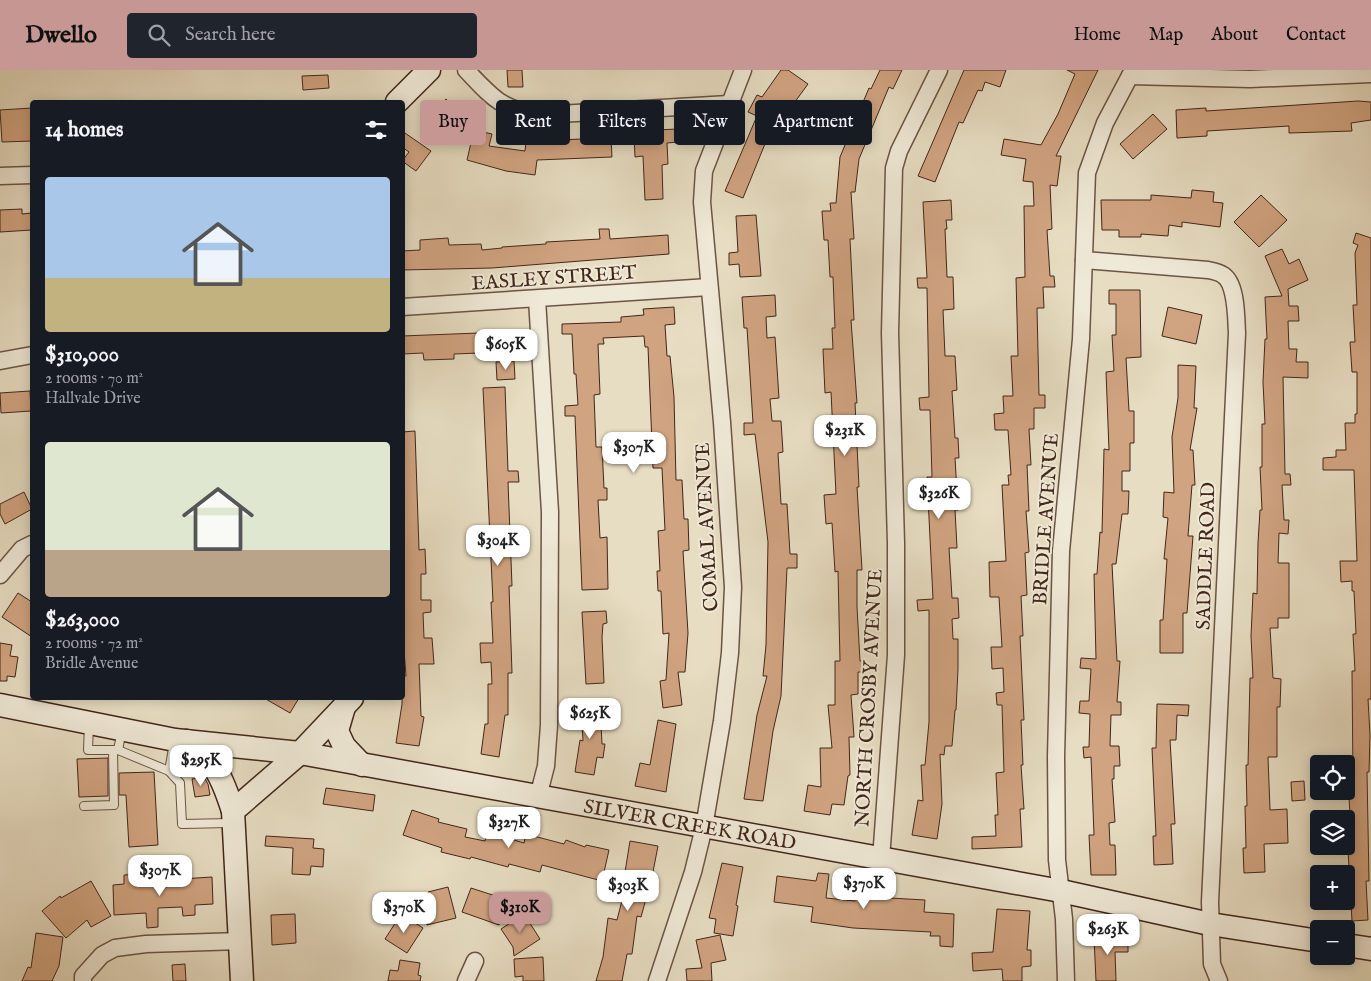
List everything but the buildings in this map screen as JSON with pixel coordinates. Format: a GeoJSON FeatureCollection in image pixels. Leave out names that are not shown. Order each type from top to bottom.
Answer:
{"type":"FeatureCollection","features":[{"type":"Feature","properties":{"kind":"street"},"geometry":{"type":"LineString","coordinates":[[399,100],[429,70]]}},
{"type":"Feature","properties":{"kind":"street"},"geometry":{"type":"LineString","coordinates":[[466,70],[499,103],[519,112],[542,115],[674,107]]}},
{"type":"Feature","properties":{"kind":"street","name":"COMAL AVENUE"},"geometry":{"type":"LineString","coordinates":[[731,100],[743,70]]}},
{"type":"Feature","properties":{"kind":"street","name":"NORTH CROSBY AVENUE"},"geometry":{"type":"LineString","coordinates":[[881,859],[896,655],[896,544],[890,332],[894,168],[899,151],[939,70]]}},
{"type":"Feature","properties":{"kind":"street"},"geometry":{"type":"LineString","coordinates":[[1132,73],[1250,79],[1371,74]]}},
{"type":"Feature","properties":{"kind":"street","name":"BRIDLE AVENUE"},"geometry":{"type":"LineString","coordinates":[[1066,981],[1061,891],[1057,860],[1056,757],[1061,551],[1081,339],[1087,173],[1105,123],[1132,73]]}},
{"type":"Feature","properties":{"kind":"street","name":"COMAL AVENUE"},"geometry":{"type":"LineString","coordinates":[[656,981],[693,872],[704,827],[722,721],[730,653],[733,587],[722,422],[702,202],[704,171],[714,145]]}},
{"type":"Feature","properties":{"kind":"street"},"geometry":{"type":"LineString","coordinates":[[0,176],[30,175]]}},
{"type":"Feature","properties":{"kind":"street","name":"SADDLE ROAD"},"geometry":{"type":"LineString","coordinates":[[1084,260],[1208,270],[1222,274],[1229,281],[1235,304],[1237,333],[1229,469],[1210,924],[1212,964],[1220,981]]}},
{"type":"Feature","properties":{"kind":"street","name":"EASLEY STREET"},"geometry":{"type":"LineString","coordinates":[[405,307],[709,287]]}},
{"type":"Feature","properties":{"kind":"street"},"geometry":{"type":"LineString","coordinates":[[537,299],[550,512],[549,725],[546,766],[538,797]]}},
{"type":"Feature","properties":{"kind":"street"},"geometry":{"type":"LineString","coordinates":[[0,361],[30,355]]}},
{"type":"Feature","properties":{"kind":"street"},"geometry":{"type":"LineString","coordinates":[[0,575],[22,549],[30,545]]}},
{"type":"Feature","properties":{"kind":"street"},"geometry":{"type":"LineString","coordinates":[[234,817],[300,753],[348,702]]}},
{"type":"Feature","properties":{"kind":"street"},"geometry":{"type":"LineString","coordinates":[[348,702],[337,731],[344,746],[362,765]]}},
{"type":"Feature","properties":{"kind":"street","name":"SILVER CREEK ROAD"},"geometry":{"type":"LineString","coordinates":[[0,705],[181,740],[300,753],[1061,891],[1210,924],[1310,940]]}},
{"type":"Feature","properties":{"kind":"street"},"geometry":{"type":"LineString","coordinates":[[181,740],[205,756],[219,773],[224,782],[234,817],[242,981]]}},
{"type":"Feature","properties":{"kind":"street"},"geometry":{"type":"LineString","coordinates":[[83,981],[83,976],[102,955],[115,948],[146,944],[241,941]]}},
{"type":"Feature","properties":{"kind":"street"},"geometry":{"type":"LineString","coordinates":[[1355,946],[1371,949]]}},
{"type":"Feature","properties":{"kind":"street"},"geometry":{"type":"LineString","coordinates":[[466,981],[476,961]]}},
{"type":"Feature","properties":{"kind":"lane"},"geometry":{"type":"LineString","coordinates":[[89,722],[88,750],[115,750],[169,771],[180,783],[182,824],[234,817]]}},
{"type":"Feature","properties":{"kind":"lane"},"geometry":{"type":"LineString","coordinates":[[84,806],[114,805],[115,750],[122,728]]}},
{"type":"Feature","properties":{"kind":"lane"},"geometry":{"type":"LineString","coordinates":[[169,771],[181,740]]}}]}
